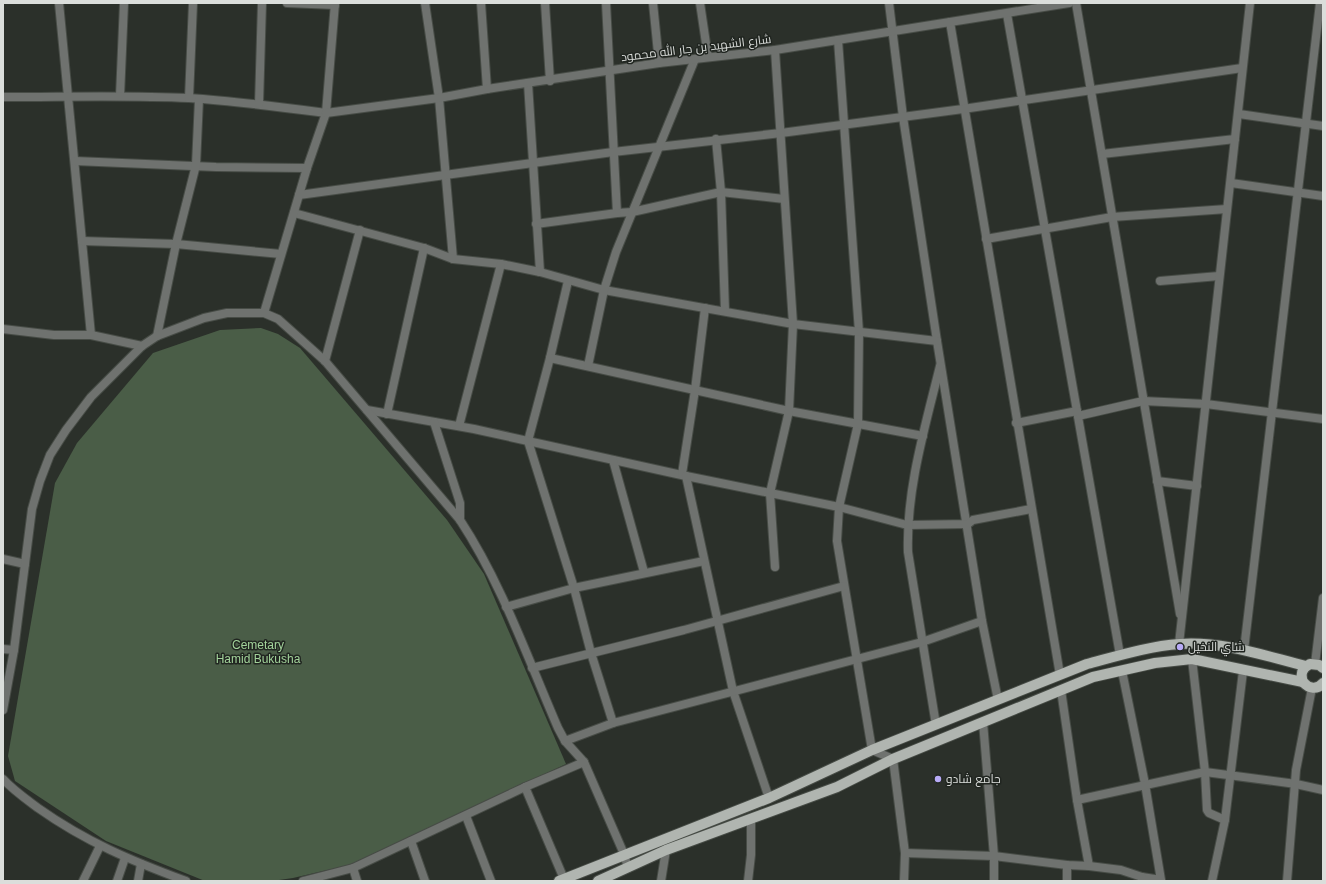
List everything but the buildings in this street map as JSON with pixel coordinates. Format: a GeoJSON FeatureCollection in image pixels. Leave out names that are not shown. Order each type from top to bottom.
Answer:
{"type":"FeatureCollection","features":[{"type":"Feature","properties":{"kind":"main road"},"geometry":{"type":"LineString","coordinates":[[562,880],[624,854],[769,798],[872,750],[1087,664],[1120,655],[1180,644],[1207,644],[1244,650],[1318,667]]}},
{"type":"Feature","properties":{"kind":"main road"},"geometry":{"type":"LineString","coordinates":[[598,881],[666,850],[837,787],[893,759],[1093,677],[1155,662],[1192,659],[1243,671],[1320,686]]}},
{"type":"Feature","properties":{"kind":"main road"},"geometry":{"type":"LineString","coordinates":[[1303,682],[1302,674],[1318,667]]}},
{"type":"Feature","properties":{"kind":"street"},"geometry":{"type":"LineString","coordinates":[[59,3],[91,335]]}},
{"type":"Feature","properties":{"kind":"street"},"geometry":{"type":"LineString","coordinates":[[120,96],[124,3]]}},
{"type":"Feature","properties":{"kind":"street"},"geometry":{"type":"LineString","coordinates":[[189,98],[193,3]]}},
{"type":"Feature","properties":{"kind":"street"},"geometry":{"type":"LineString","coordinates":[[259,104],[262,3]]}},
{"type":"Feature","properties":{"kind":"street"},"geometry":{"type":"LineString","coordinates":[[264,312],[307,168],[326,113],[335,4],[287,3]]}},
{"type":"Feature","properties":{"kind":"street"},"geometry":{"type":"LineString","coordinates":[[425,3],[439,98],[447,174],[453,259]]}},
{"type":"Feature","properties":{"kind":"street"},"geometry":{"type":"LineString","coordinates":[[481,3],[487,89]]}},
{"type":"Feature","properties":{"kind":"street"},"geometry":{"type":"LineString","coordinates":[[545,3],[550,81]]}},
{"type":"Feature","properties":{"kind":"street"},"geometry":{"type":"LineString","coordinates":[[606,3],[617,213]]}},
{"type":"Feature","properties":{"kind":"street"},"geometry":{"type":"LineString","coordinates":[[653,3],[659,63]]}},
{"type":"Feature","properties":{"kind":"street"},"geometry":{"type":"LineString","coordinates":[[700,3],[708,57]]}},
{"type":"Feature","properties":{"kind":"street"},"geometry":{"type":"LineString","coordinates":[[889,3],[903,117],[937,341],[968,524],[982,621],[998,700]]}},
{"type":"Feature","properties":{"kind":"street","name":"شارع الشهيد بن جار الله محمود"},"geometry":{"type":"LineString","coordinates":[[3,97],[120,96],[189,98],[259,104],[326,113],[439,98],[487,89],[550,81],[659,63],[775,50],[1069,3]]}},
{"type":"Feature","properties":{"kind":"street"},"geometry":{"type":"LineString","coordinates":[[1076,3],[1182,622]]}},
{"type":"Feature","properties":{"kind":"street"},"geometry":{"type":"LineString","coordinates":[[1180,644],[1250,3]]}},
{"type":"Feature","properties":{"kind":"street"},"geometry":{"type":"LineString","coordinates":[[1244,650],[1305,123],[1319,44],[1320,3]]}},
{"type":"Feature","properties":{"kind":"street"},"geometry":{"type":"LineString","coordinates":[[1007,14],[1120,655]]}},
{"type":"Feature","properties":{"kind":"street"},"geometry":{"type":"LineString","coordinates":[[950,22],[963,109],[1060,675]]}},
{"type":"Feature","properties":{"kind":"street"},"geometry":{"type":"LineString","coordinates":[[838,40],[859,332],[858,424],[839,507],[837,541],[872,750],[893,759],[906,853],[904,881]]}},
{"type":"Feature","properties":{"kind":"street"},"geometry":{"type":"LineString","coordinates":[[775,50],[792,324],[789,411],[770,493],[775,567]]}},
{"type":"Feature","properties":{"kind":"street"},"geometry":{"type":"LineString","coordinates":[[588,366],[604,290],[632,212],[695,59]]}},
{"type":"Feature","properties":{"kind":"street"},"geometry":{"type":"LineString","coordinates":[[299,195],[613,152],[716,139],[781,133],[963,109],[1090,89],[1242,68]]}},
{"type":"Feature","properties":{"kind":"street"},"geometry":{"type":"LineString","coordinates":[[528,83],[540,272]]}},
{"type":"Feature","properties":{"kind":"street"},"geometry":{"type":"LineString","coordinates":[[157,336],[176,244],[196,165],[199,99]]}},
{"type":"Feature","properties":{"kind":"street"},"geometry":{"type":"LineString","coordinates":[[1239,114],[1323,126]]}},
{"type":"Feature","properties":{"kind":"street"},"geometry":{"type":"LineString","coordinates":[[716,139],[721,192],[725,311]]}},
{"type":"Feature","properties":{"kind":"street"},"geometry":{"type":"LineString","coordinates":[[1102,154],[1235,139]]}},
{"type":"Feature","properties":{"kind":"street"},"geometry":{"type":"LineString","coordinates":[[75,161],[307,168]]}},
{"type":"Feature","properties":{"kind":"street"},"geometry":{"type":"LineString","coordinates":[[1231,183],[1323,196]]}},
{"type":"Feature","properties":{"kind":"street"},"geometry":{"type":"LineString","coordinates":[[536,224],[632,212],[721,192],[784,199]]}},
{"type":"Feature","properties":{"kind":"street"},"geometry":{"type":"LineString","coordinates":[[986,240],[1112,216],[1227,209]]}},
{"type":"Feature","properties":{"kind":"street"},"geometry":{"type":"LineString","coordinates":[[294,213],[424,248],[453,259],[501,264],[540,272],[604,290],[792,324],[937,341]]}},
{"type":"Feature","properties":{"kind":"street"},"geometry":{"type":"LineString","coordinates":[[325,361],[360,230]]}},
{"type":"Feature","properties":{"kind":"street"},"geometry":{"type":"LineString","coordinates":[[82,241],[176,244],[281,254]]}},
{"type":"Feature","properties":{"kind":"street"},"geometry":{"type":"LineString","coordinates":[[387,414],[424,248]]}},
{"type":"Feature","properties":{"kind":"street"},"geometry":{"type":"LineString","coordinates":[[458,426],[501,264]]}},
{"type":"Feature","properties":{"kind":"street"},"geometry":{"type":"LineString","coordinates":[[1160,281],[1219,276]]}},
{"type":"Feature","properties":{"kind":"street"},"geometry":{"type":"LineString","coordinates":[[568,281],[550,358],[528,441],[574,588],[591,653],[613,723]]}},
{"type":"Feature","properties":{"kind":"street"},"geometry":{"type":"LineString","coordinates":[[705,308],[684,475],[732,691],[769,798]]}},
{"type":"Feature","properties":{"kind":"street"},"geometry":{"type":"LineString","coordinates":[[3,710],[14,650],[32,509],[50,455],[66,430],[91,397],[142,346],[157,336],[204,318],[227,313],[264,312],[278,319],[325,361],[460,520],[477,545],[565,741],[584,762],[624,854],[628,868]]}},
{"type":"Feature","properties":{"kind":"street"},"geometry":{"type":"LineString","coordinates":[[3,329],[54,335],[91,335],[142,346]]}},
{"type":"Feature","properties":{"kind":"street"},"geometry":{"type":"LineString","coordinates":[[550,358],[789,411],[923,436]]}},
{"type":"Feature","properties":{"kind":"street"},"geometry":{"type":"LineString","coordinates":[[936,725],[908,552],[907,525],[923,436],[941,362]]}},
{"type":"Feature","properties":{"kind":"street"},"geometry":{"type":"LineString","coordinates":[[1016,423],[1077,414],[1143,401],[1206,404],[1272,411],[1323,419]]}},
{"type":"Feature","properties":{"kind":"street"},"geometry":{"type":"LineString","coordinates":[[367,410],[458,426],[839,507],[907,525],[968,524],[973,520],[1031,509]]}},
{"type":"Feature","properties":{"kind":"street"},"geometry":{"type":"LineString","coordinates":[[434,422],[460,503],[460,520]]}},
{"type":"Feature","properties":{"kind":"street"},"geometry":{"type":"LineString","coordinates":[[613,460],[644,572]]}},
{"type":"Feature","properties":{"kind":"street"},"geometry":{"type":"LineString","coordinates":[[1157,481],[1197,486]]}},
{"type":"Feature","properties":{"kind":"street"},"geometry":{"type":"LineString","coordinates":[[3,559],[25,564]]}},
{"type":"Feature","properties":{"kind":"street"},"geometry":{"type":"LineString","coordinates":[[506,607],[574,588],[704,560]]}},
{"type":"Feature","properties":{"kind":"street"},"geometry":{"type":"LineString","coordinates":[[532,668],[844,586]]}},
{"type":"Feature","properties":{"kind":"street"},"geometry":{"type":"LineString","coordinates":[[1318,667],[1323,598]]}},
{"type":"Feature","properties":{"kind":"street"},"geometry":{"type":"LineString","coordinates":[[565,741],[613,723],[922,642],[982,621]]}},
{"type":"Feature","properties":{"kind":"street"},"geometry":{"type":"LineString","coordinates":[[3,649],[14,650]]}},
{"type":"Feature","properties":{"kind":"street"},"geometry":{"type":"LineString","coordinates":[[1192,659],[1205,772],[1206,810],[1209,814],[1225,820]]}},
{"type":"Feature","properties":{"kind":"street"},"geometry":{"type":"LineString","coordinates":[[906,853],[994,856],[1121,870],[1142,879],[1163,880],[1122,671]]}},
{"type":"Feature","properties":{"kind":"street"},"geometry":{"type":"LineString","coordinates":[[1212,881],[1225,820],[1243,671]]}},
{"type":"Feature","properties":{"kind":"street"},"geometry":{"type":"LineString","coordinates":[[1287,881],[1296,770],[1320,686]]}},
{"type":"Feature","properties":{"kind":"street"},"geometry":{"type":"LineString","coordinates":[[1061,690],[1077,800],[1089,866]]}},
{"type":"Feature","properties":{"kind":"street"},"geometry":{"type":"LineString","coordinates":[[983,722],[994,856],[994,881]]}},
{"type":"Feature","properties":{"kind":"street"},"geometry":{"type":"LineString","coordinates":[[306,881],[353,868],[525,787],[584,762]]}},
{"type":"Feature","properties":{"kind":"street"},"geometry":{"type":"LineString","coordinates":[[1077,800],[1205,772],[1231,774],[1296,784],[1323,790]]}},
{"type":"Feature","properties":{"kind":"street"},"geometry":{"type":"LineString","coordinates":[[3,779],[10,787],[51,816],[100,846],[125,858],[186,881]]}},
{"type":"Feature","properties":{"kind":"street"},"geometry":{"type":"LineString","coordinates":[[525,787],[562,880]]}},
{"type":"Feature","properties":{"kind":"street"},"geometry":{"type":"LineString","coordinates":[[466,816],[491,881]]}},
{"type":"Feature","properties":{"kind":"street"},"geometry":{"type":"LineString","coordinates":[[748,881],[751,855],[751,819]]}},
{"type":"Feature","properties":{"kind":"street"},"geometry":{"type":"LineString","coordinates":[[411,841],[425,881]]}},
{"type":"Feature","properties":{"kind":"street"},"geometry":{"type":"LineString","coordinates":[[83,881],[100,846]]}},
{"type":"Feature","properties":{"kind":"street"},"geometry":{"type":"LineString","coordinates":[[661,881],[666,850]]}},
{"type":"Feature","properties":{"kind":"street"},"geometry":{"type":"LineString","coordinates":[[117,881],[125,858]]}},
{"type":"Feature","properties":{"kind":"street"},"geometry":{"type":"LineString","coordinates":[[138,881],[141,864]]}},
{"type":"Feature","properties":{"kind":"street"},"geometry":{"type":"LineString","coordinates":[[1066,865],[1067,881]]}},
{"type":"Feature","properties":{"kind":"street"},"geometry":{"type":"LineString","coordinates":[[353,868],[358,881]]}},
{"type":"Feature","properties":{"kind":"green space","name":"Cemetary Hamid Bukusha"},"geometry":{"type":"Polygon","coordinates":[[[261,328],[278,334],[300,348],[447,520],[484,574],[566,764],[353,864],[293,878],[272,881],[205,881],[106,841],[15,781],[8,756],[55,483],[77,443],[153,353],[220,330],[261,328]]]}},
{"type":"Feature","properties":{"kind":"place","name":"شاي النخيل"},"geometry":{"type":"Point","coordinates":[1180,647]}},
{"type":"Feature","properties":{"kind":"place","name":"جامع شادو"},"geometry":{"type":"Point","coordinates":[938,779]}}]}
